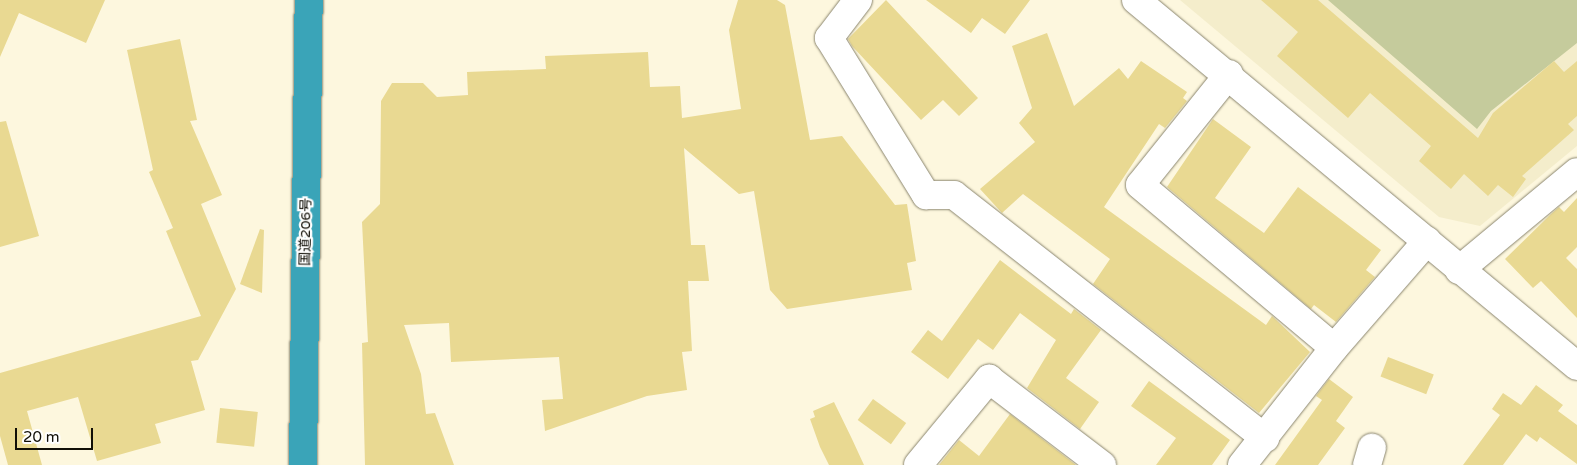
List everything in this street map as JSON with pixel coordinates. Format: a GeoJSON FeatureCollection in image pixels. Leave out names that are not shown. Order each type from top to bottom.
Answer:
{"type":"FeatureCollection","features":[{"type":"Feature","properties":{"kind":"highway","name":"国道206号"},"geometry":{"type":"LineString","coordinates":[[303,465],[309,0]]}},
{"type":"Feature","properties":{"kind":"street"},"geometry":{"type":"LineString","coordinates":[[858,0],[830,38],[926,195],[954,195],[1266,438]]}},
{"type":"Feature","properties":{"kind":"street"},"geometry":{"type":"LineString","coordinates":[[1136,0],[1229,74],[1459,270],[1577,366]]}},
{"type":"Feature","properties":{"kind":"street"},"geometry":{"type":"LineString","coordinates":[[1229,74],[1140,185],[1334,348]]}},
{"type":"Feature","properties":{"kind":"street"},"geometry":{"type":"LineString","coordinates":[[1459,270],[1577,172]]}},
{"type":"Feature","properties":{"kind":"street"},"geometry":{"type":"LineString","coordinates":[[1242,465],[1266,438],[1334,348],[1427,241]]}},
{"type":"Feature","properties":{"kind":"street"},"geometry":{"type":"LineString","coordinates":[[918,465],[989,379],[1102,465]]}},
{"type":"Feature","properties":{"kind":"shaded area"},"geometry":{"type":"Polygon","coordinates":[[[1180,0],[1577,0],[1577,146],[1480,226],[1439,217],[1180,0]]]}},
{"type":"Feature","properties":{"kind":"green space"},"geometry":{"type":"Polygon","coordinates":[[[1328,0],[1577,0],[1577,43],[1491,111],[1477,129],[1328,0]]]}},
{"type":"Feature","properties":{"kind":"building"},"geometry":{"type":"Polygon","coordinates":[[[0,0],[105,0],[86,43],[19,13],[0,57],[0,0]]]}},
{"type":"Feature","properties":{"kind":"building"},"geometry":{"type":"Polygon","coordinates":[[[738,0],[777,0],[785,5],[810,140],[842,136],[895,205],[907,204],[916,261],[907,263],[912,290],[787,309],[770,290],[754,191],[739,194],[684,148],[691,245],[705,245],[709,281],[688,281],[692,351],[682,352],[687,390],[647,396],[545,431],[542,400],[563,399],[559,357],[451,362],[449,323],[404,325],[421,374],[426,414],[435,413],[454,465],[365,465],[362,343],[368,342],[362,222],[380,204],[381,101],[392,83],[423,83],[437,97],[468,95],[467,72],[546,69],[545,56],[648,52],[650,87],[680,86],[682,118],[741,109],[729,30],[738,0]]]}},
{"type":"Feature","properties":{"kind":"building"},"geometry":{"type":"Polygon","coordinates":[[[886,0],[978,98],[959,116],[943,100],[921,120],[852,46],[848,39],[886,0]]]}},
{"type":"Feature","properties":{"kind":"building"},"geometry":{"type":"Polygon","coordinates":[[[926,0],[1030,0],[1005,34],[982,18],[971,33],[926,0]]]}},
{"type":"Feature","properties":{"kind":"building"},"geometry":{"type":"Polygon","coordinates":[[[1261,0],[1318,0],[1478,138],[1493,113],[1554,61],[1564,72],[1577,61],[1577,116],[1568,124],[1574,130],[1522,176],[1526,179],[1513,197],[1498,185],[1488,196],[1464,174],[1451,189],[1419,161],[1431,146],[1370,93],[1348,118],[1277,56],[1298,32],[1261,0]]]}},
{"type":"Feature","properties":{"kind":"building"},"geometry":{"type":"Polygon","coordinates":[[[1047,33],[1074,106],[1119,68],[1128,79],[1141,61],[1187,92],[1183,98],[1187,101],[1165,128],[1159,124],[1104,207],[1266,325],[1272,316],[1310,352],[1259,413],[1093,284],[1110,259],[1023,194],[1002,213],[980,189],[1035,142],[1019,123],[1032,108],[1012,46],[1047,33]]]}},
{"type":"Feature","properties":{"kind":"building"},"geometry":{"type":"Polygon","coordinates":[[[180,39],[197,120],[190,121],[222,195],[201,204],[236,289],[198,360],[191,361],[205,410],[155,424],[161,443],[97,461],[78,397],[27,411],[42,465],[8,465],[0,436],[0,373],[201,316],[166,231],[173,228],[149,172],[153,170],[127,50],[180,39]]]}},
{"type":"Feature","properties":{"kind":"building"},"geometry":{"type":"Polygon","coordinates":[[[1213,119],[1251,147],[1215,198],[1264,233],[1298,187],[1381,250],[1366,270],[1375,277],[1336,322],[1314,305],[1311,309],[1167,187],[1213,119]]]}},
{"type":"Feature","properties":{"kind":"building"},"geometry":{"type":"Polygon","coordinates":[[[6,121],[39,236],[0,247],[0,122],[6,121]]]}},
{"type":"Feature","properties":{"kind":"building"},"geometry":{"type":"Polygon","coordinates":[[[1577,198],[1577,247],[1566,258],[1577,269],[1577,318],[1541,281],[1533,288],[1505,259],[1559,207],[1564,212],[1577,198]]]}},
{"type":"Feature","properties":{"kind":"building"},"geometry":{"type":"Polygon","coordinates":[[[260,229],[264,230],[262,293],[240,284],[260,229]]]}},
{"type":"Feature","properties":{"kind":"building"},"geometry":{"type":"Polygon","coordinates":[[[1000,260],[1071,314],[1074,309],[1101,330],[1066,378],[1099,402],[1080,429],[1027,388],[1056,340],[1020,313],[993,350],[978,339],[948,379],[911,352],[928,330],[942,341],[1000,260]]]}},
{"type":"Feature","properties":{"kind":"building"},"geometry":{"type":"Polygon","coordinates":[[[1388,357],[1434,375],[1426,394],[1380,377],[1388,357]]]}},
{"type":"Feature","properties":{"kind":"building"},"geometry":{"type":"Polygon","coordinates":[[[1329,379],[1353,397],[1336,421],[1345,428],[1318,465],[1275,465],[1322,400],[1316,396],[1329,379]]]}},
{"type":"Feature","properties":{"kind":"building"},"geometry":{"type":"Polygon","coordinates":[[[1149,381],[1230,440],[1212,465],[1156,465],[1176,438],[1131,406],[1149,381]]]}},
{"type":"Feature","properties":{"kind":"building"},"geometry":{"type":"Polygon","coordinates":[[[1536,385],[1563,405],[1558,411],[1577,425],[1577,464],[1540,437],[1537,442],[1526,434],[1503,465],[1463,465],[1500,415],[1492,409],[1503,393],[1521,405],[1536,385]]]}},
{"type":"Feature","properties":{"kind":"building"},"geometry":{"type":"Polygon","coordinates":[[[873,399],[906,423],[891,444],[858,420],[873,399]]]}},
{"type":"Feature","properties":{"kind":"building"},"geometry":{"type":"Polygon","coordinates":[[[834,402],[864,465],[829,465],[820,447],[810,419],[815,417],[813,411],[834,402]]]}},
{"type":"Feature","properties":{"kind":"building"},"geometry":{"type":"Polygon","coordinates":[[[220,408],[258,412],[254,447],[216,443],[220,408]]]}},
{"type":"Feature","properties":{"kind":"building"},"geometry":{"type":"Polygon","coordinates":[[[1010,414],[1076,465],[939,465],[959,440],[979,456],[1010,414]]]}}]}
